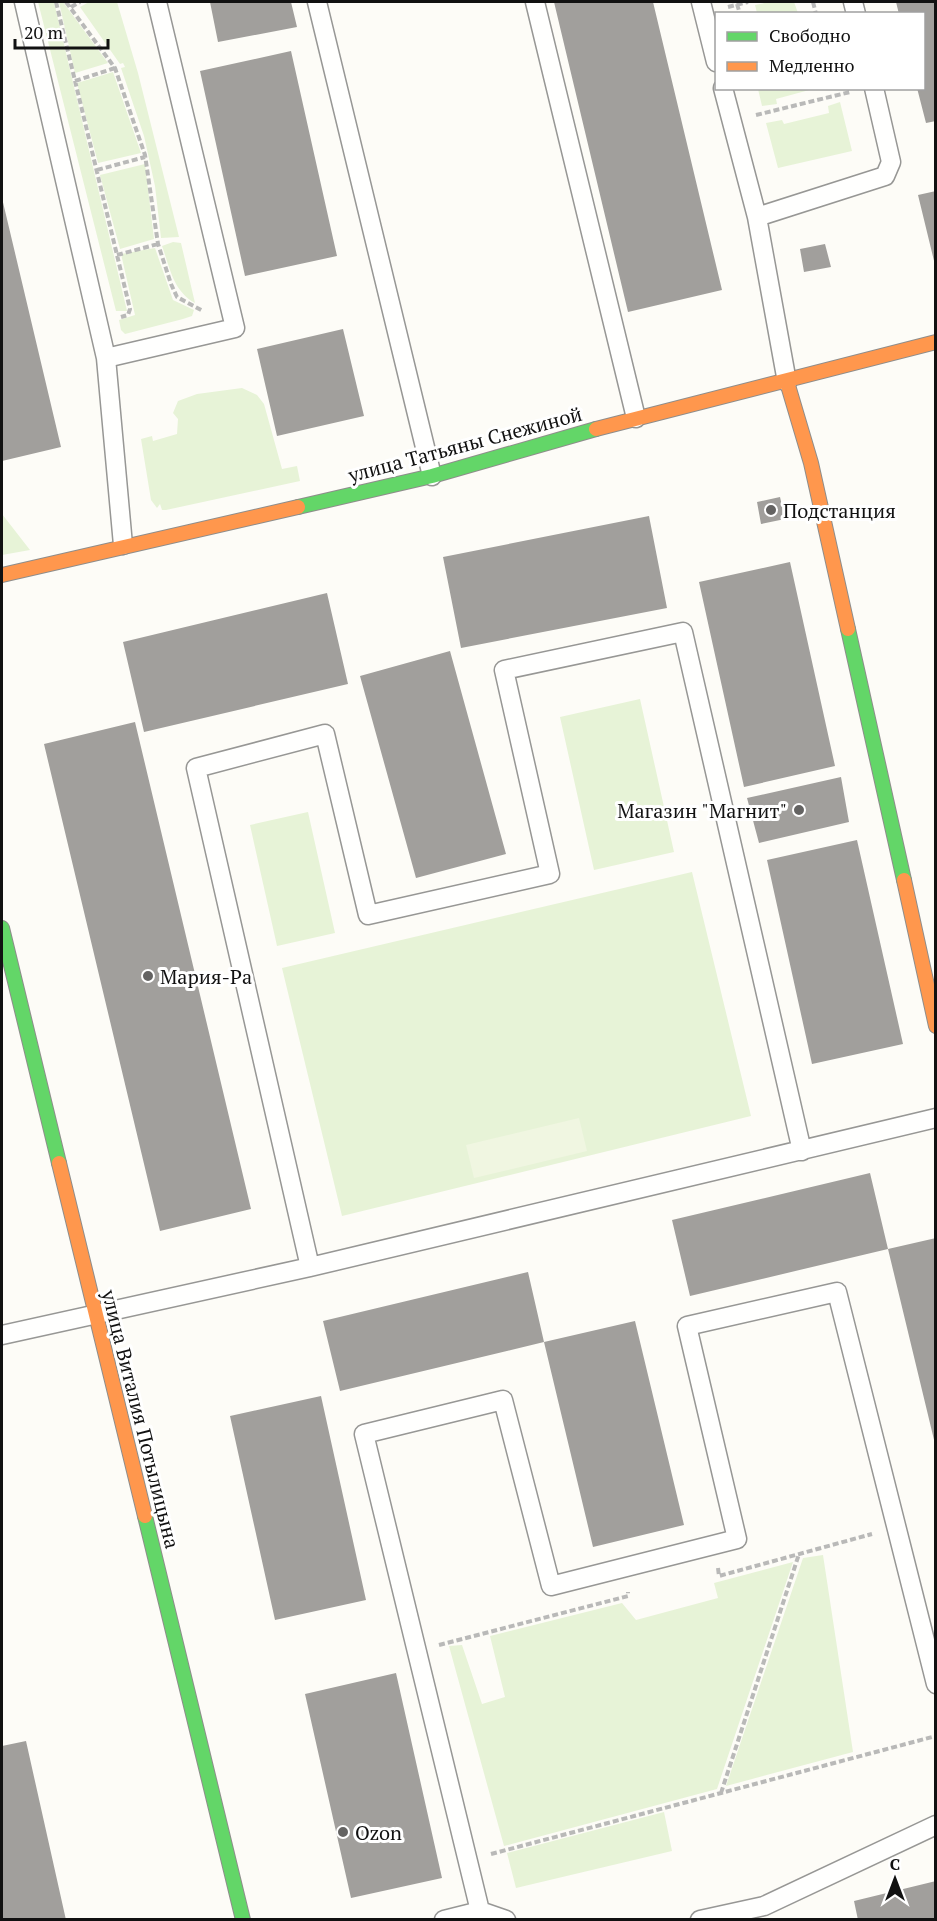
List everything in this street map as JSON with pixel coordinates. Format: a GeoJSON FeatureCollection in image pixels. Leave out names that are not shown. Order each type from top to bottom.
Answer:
{"type":"FeatureCollection","features":[{"type":"Feature","properties":{"kind":"street","name":"улица Татьяны Снежиной"},"geometry":{"type":"LineString","coordinates":[[2,575],[123,545],[432,476],[636,418],[787,382],[936,342]]}},
{"type":"Feature","properties":{"kind":"street"},"geometry":{"type":"LineString","coordinates":[[787,382],[811,463],[936,1026]]}},
{"type":"Feature","properties":{"kind":"street","name":"улица Виталия Потылицына"},"geometry":{"type":"LineString","coordinates":[[2,928],[243,1920]]}},
{"type":"Feature","properties":{"kind":"lane"},"geometry":{"type":"LineString","coordinates":[[24,2],[106,358],[123,545]]}},
{"type":"Feature","properties":{"kind":"lane"},"geometry":{"type":"LineString","coordinates":[[106,358],[235,328],[157,2]]}},
{"type":"Feature","properties":{"kind":"lane"},"geometry":{"type":"LineString","coordinates":[[317,2],[432,476]]}},
{"type":"Feature","properties":{"kind":"lane"},"geometry":{"type":"LineString","coordinates":[[535,2],[636,418]]}},
{"type":"Feature","properties":{"kind":"lane"},"geometry":{"type":"LineString","coordinates":[[701,2],[715,54]]}},
{"type":"Feature","properties":{"kind":"lane"},"geometry":{"type":"LineString","coordinates":[[724,90],[757,217],[787,382]]}},
{"type":"Feature","properties":{"kind":"lane"},"geometry":{"type":"LineString","coordinates":[[757,217],[885,176],[891,162],[874,90]]}},
{"type":"Feature","properties":{"kind":"lane"},"geometry":{"type":"LineString","coordinates":[[310,1267],[196,768],[325,734],[368,915],[550,874],[504,670],[683,632],[802,1151]]}},
{"type":"Feature","properties":{"kind":"lane"},"geometry":{"type":"LineString","coordinates":[[2,1335],[310,1267],[936,1118]]}},
{"type":"Feature","properties":{"kind":"lane"},"geometry":{"type":"LineString","coordinates":[[480,1911],[364,1434],[502,1400],[551,1586],[737,1539],[687,1326],[837,1292],[936,1684]]}},
{"type":"Feature","properties":{"kind":"lane"},"geometry":{"type":"LineString","coordinates":[[700,1920],[764,1906],[936,1825]]}},
{"type":"Feature","properties":{"kind":"lane"},"geometry":{"type":"LineString","coordinates":[[444,1920],[480,1911],[506,1920]]}},
{"type":"Feature","properties":{"kind":"path"},"geometry":{"type":"LineString","coordinates":[[57,2],[130,313],[98,326]]}},
{"type":"Feature","properties":{"kind":"path"},"geometry":{"type":"LineString","coordinates":[[66,2],[115,68],[145,158],[158,244],[177,297],[235,328]]}},
{"type":"Feature","properties":{"kind":"path"},"geometry":{"type":"LineString","coordinates":[[71,7],[80,2]]}},
{"type":"Feature","properties":{"kind":"path"},"geometry":{"type":"LineString","coordinates":[[737,4],[739,12]]}},
{"type":"Feature","properties":{"kind":"path"},"geometry":{"type":"LineString","coordinates":[[75,81],[115,68]]}},
{"type":"Feature","properties":{"kind":"path"},"geometry":{"type":"LineString","coordinates":[[732,121],[853,91]]}},
{"type":"Feature","properties":{"kind":"path"},"geometry":{"type":"LineString","coordinates":[[97,170],[145,158]]}},
{"type":"Feature","properties":{"kind":"path"},"geometry":{"type":"LineString","coordinates":[[117,255],[158,244]]}},
{"type":"Feature","properties":{"kind":"path"},"geometry":{"type":"LineString","coordinates":[[721,1794],[799,1554]]}},
{"type":"Feature","properties":{"kind":"path"},"geometry":{"type":"LineString","coordinates":[[468,1863],[506,1849],[936,1736]]}},
{"type":"Feature","properties":{"kind":"green space"},"geometry":{"type":"Polygon","coordinates":[[[38,2],[54,2],[127,311],[116,311],[38,2]]]}},
{"type":"Feature","properties":{"kind":"green space"},"geometry":{"type":"Polygon","coordinates":[[[59,2],[63,2],[108,63],[75,73],[59,2]]]}},
{"type":"Feature","properties":{"kind":"green space"},"geometry":{"type":"Polygon","coordinates":[[[89,2],[117,2],[138,73],[179,237],[161,238],[155,186],[144,136],[121,68],[125,67],[123,63],[120,64],[80,7],[89,2]]]}},
{"type":"Feature","properties":{"kind":"green space"},"geometry":{"type":"Polygon","coordinates":[[[770,2],[794,2],[798,12],[757,12],[755,5],[770,2]]]}},
{"type":"Feature","properties":{"kind":"green space"},"geometry":{"type":"Polygon","coordinates":[[[113,72],[141,153],[98,163],[77,83],[113,72]]]}},
{"type":"Feature","properties":{"kind":"green space"},"geometry":{"type":"Polygon","coordinates":[[[758,90],[809,90],[776,99],[777,104],[762,106],[758,90]]]}},
{"type":"Feature","properties":{"kind":"green space"},"geometry":{"type":"Polygon","coordinates":[[[840,102],[852,151],[778,168],[766,123],[782,120],[784,124],[829,113],[828,106],[840,102]]]}},
{"type":"Feature","properties":{"kind":"green space"},"geometry":{"type":"Polygon","coordinates":[[[145,164],[154,239],[120,249],[100,175],[145,164]]]}},
{"type":"Feature","properties":{"kind":"green space"},"geometry":{"type":"Polygon","coordinates":[[[173,242],[181,243],[195,303],[182,292],[170,271],[162,246],[173,242]]]}},
{"type":"Feature","properties":{"kind":"green space"},"geometry":{"type":"Polygon","coordinates":[[[155,248],[173,300],[194,310],[192,316],[125,334],[121,330],[119,320],[135,315],[121,254],[155,248]]]}},
{"type":"Feature","properties":{"kind":"green space"},"geometry":{"type":"Polygon","coordinates":[[[242,388],[257,395],[264,404],[282,469],[297,466],[300,481],[166,510],[162,510],[160,504],[157,508],[151,500],[141,439],[152,436],[153,441],[177,434],[178,419],[173,413],[178,401],[197,394],[242,388]]]}},
{"type":"Feature","properties":{"kind":"green space"},"geometry":{"type":"Polygon","coordinates":[[[2,514],[30,550],[2,555],[2,514]]]}},
{"type":"Feature","properties":{"kind":"green space"},"geometry":{"type":"Polygon","coordinates":[[[640,699],[674,852],[594,870],[560,717],[640,699]]]}},
{"type":"Feature","properties":{"kind":"green space"},"geometry":{"type":"Polygon","coordinates":[[[308,812],[335,933],[277,946],[250,825],[308,812]]]}},
{"type":"Feature","properties":{"kind":"green space"},"geometry":{"type":"Polygon","coordinates":[[[692,872],[751,1116],[342,1216],[282,968],[692,872]]]}},
{"type":"Feature","properties":{"kind":"green space"},"geometry":{"type":"Polygon","coordinates":[[[579,1118],[587,1151],[474,1178],[466,1145],[579,1118]]]}},
{"type":"Feature","properties":{"kind":"green space"},"geometry":{"type":"Polygon","coordinates":[[[823,1555],[853,1752],[726,1786],[803,1558],[823,1555]]]}},
{"type":"Feature","properties":{"kind":"green space"},"geometry":{"type":"Polygon","coordinates":[[[793,1562],[717,1789],[504,1846],[449,1646],[462,1645],[482,1704],[505,1697],[490,1636],[622,1603],[636,1620],[718,1598],[714,1583],[793,1562]]]}},
{"type":"Feature","properties":{"kind":"green space"},"geometry":{"type":"Polygon","coordinates":[[[664,1812],[672,1851],[516,1888],[507,1853],[664,1812]]]}},
{"type":"Feature","properties":{"kind":"building"},"geometry":{"type":"Polygon","coordinates":[[[210,2],[291,2],[297,27],[218,42],[210,2]]]}},
{"type":"Feature","properties":{"kind":"building"},"geometry":{"type":"Polygon","coordinates":[[[554,2],[653,2],[722,290],[628,312],[554,2]]]}},
{"type":"Feature","properties":{"kind":"building"},"geometry":{"type":"Polygon","coordinates":[[[896,2],[936,2],[936,121],[926,123],[918,90],[925,90],[925,12],[898,12],[896,2]]]}},
{"type":"Feature","properties":{"kind":"building"},"geometry":{"type":"Polygon","coordinates":[[[291,51],[337,256],[245,276],[200,71],[291,51]]]}},
{"type":"Feature","properties":{"kind":"building"},"geometry":{"type":"Polygon","coordinates":[[[936,191],[936,265],[935,265],[918,195],[936,191]]]}},
{"type":"Feature","properties":{"kind":"building"},"geometry":{"type":"Polygon","coordinates":[[[2,198],[61,447],[2,461],[2,198]]]}},
{"type":"Feature","properties":{"kind":"building"},"geometry":{"type":"Polygon","coordinates":[[[825,244],[831,267],[804,272],[800,249],[825,244]]]}},
{"type":"Feature","properties":{"kind":"building"},"geometry":{"type":"Polygon","coordinates":[[[343,329],[364,416],[277,436],[257,349],[343,329]]]}},
{"type":"Feature","properties":{"kind":"building","name":"Подстанция"},"geometry":{"type":"Polygon","coordinates":[[[780,497],[785,519],[761,524],[757,502],[780,497]]]}},
{"type":"Feature","properties":{"kind":"building"},"geometry":{"type":"Polygon","coordinates":[[[649,516],[667,608],[461,648],[443,557],[649,516]]]}},
{"type":"Feature","properties":{"kind":"building"},"geometry":{"type":"Polygon","coordinates":[[[790,562],[835,766],[744,787],[699,582],[790,562]]]}},
{"type":"Feature","properties":{"kind":"building"},"geometry":{"type":"Polygon","coordinates":[[[327,593],[348,684],[144,732],[123,642],[327,593]]]}},
{"type":"Feature","properties":{"kind":"building"},"geometry":{"type":"Polygon","coordinates":[[[450,651],[506,854],[416,878],[360,676],[450,651]]]}},
{"type":"Feature","properties":{"kind":"building"},"geometry":{"type":"Polygon","coordinates":[[[135,722],[251,1209],[160,1231],[44,744],[135,722]]]}},
{"type":"Feature","properties":{"kind":"building","name":"Магазин \"Магнит\""},"geometry":{"type":"Polygon","coordinates":[[[841,777],[849,822],[759,843],[747,798],[841,777]]]}},
{"type":"Feature","properties":{"kind":"building"},"geometry":{"type":"Polygon","coordinates":[[[857,840],[903,1044],[812,1064],[767,860],[857,840]]]}},
{"type":"Feature","properties":{"kind":"building"},"geometry":{"type":"Polygon","coordinates":[[[870,1173],[888,1249],[690,1296],[672,1220],[870,1173]]]}},
{"type":"Feature","properties":{"kind":"building"},"geometry":{"type":"Polygon","coordinates":[[[936,1238],[936,1444],[935,1444],[888,1249],[936,1238]]]}},
{"type":"Feature","properties":{"kind":"building"},"geometry":{"type":"Polygon","coordinates":[[[528,1272],[544,1342],[340,1391],[323,1321],[528,1272]]]}},
{"type":"Feature","properties":{"kind":"building"},"geometry":{"type":"Polygon","coordinates":[[[635,1321],[684,1525],[593,1547],[544,1342],[635,1321]]]}},
{"type":"Feature","properties":{"kind":"building"},"geometry":{"type":"Polygon","coordinates":[[[321,1396],[366,1600],[275,1620],[230,1416],[321,1396]]]}},
{"type":"Feature","properties":{"kind":"building"},"geometry":{"type":"Polygon","coordinates":[[[396,1673],[442,1878],[351,1898],[305,1694],[396,1673]]]}},
{"type":"Feature","properties":{"kind":"building"},"geometry":{"type":"Polygon","coordinates":[[[26,1741],[66,1920],[2,1920],[2,1746],[26,1741]]]}},
{"type":"Feature","properties":{"kind":"building"},"geometry":{"type":"Polygon","coordinates":[[[936,1881],[936,1920],[858,1920],[854,1901],[936,1881]]]}},
{"type":"Feature","properties":{"kind":"traffic: fast"},"geometry":{"type":"LineString","coordinates":[[298,507],[432,476],[596,429]]}},
{"type":"Feature","properties":{"kind":"traffic: fast"},"geometry":{"type":"LineString","coordinates":[[848,629],[904,880]]}},
{"type":"Feature","properties":{"kind":"traffic: fast"},"geometry":{"type":"LineString","coordinates":[[2,928],[59,1163]]}},
{"type":"Feature","properties":{"kind":"traffic: fast"},"geometry":{"type":"LineString","coordinates":[[145,1516],[243,1920]]}},
{"type":"Feature","properties":{"kind":"traffic: slow"},"geometry":{"type":"LineString","coordinates":[[596,429],[936,342]]}},
{"type":"Feature","properties":{"kind":"traffic: slow"},"geometry":{"type":"LineString","coordinates":[[787,382],[811,463],[848,629]]}},
{"type":"Feature","properties":{"kind":"traffic: slow"},"geometry":{"type":"LineString","coordinates":[[2,575],[298,507]]}},
{"type":"Feature","properties":{"kind":"traffic: slow"},"geometry":{"type":"LineString","coordinates":[[904,880],[936,1026]]}},
{"type":"Feature","properties":{"kind":"traffic: slow"},"geometry":{"type":"LineString","coordinates":[[59,1163],[145,1516]]}},
{"type":"Feature","properties":{"kind":"place","name":"Подстанция"},"geometry":{"type":"Point","coordinates":[771,510]}},
{"type":"Feature","properties":{"kind":"place","name":"Магазин \"Магнит\""},"geometry":{"type":"Point","coordinates":[799,810]}},
{"type":"Feature","properties":{"kind":"place","name":"Мария-Ра"},"geometry":{"type":"Point","coordinates":[148,976]}},
{"type":"Feature","properties":{"kind":"place","name":"Ozon"},"geometry":{"type":"Point","coordinates":[343,1832]}}]}
